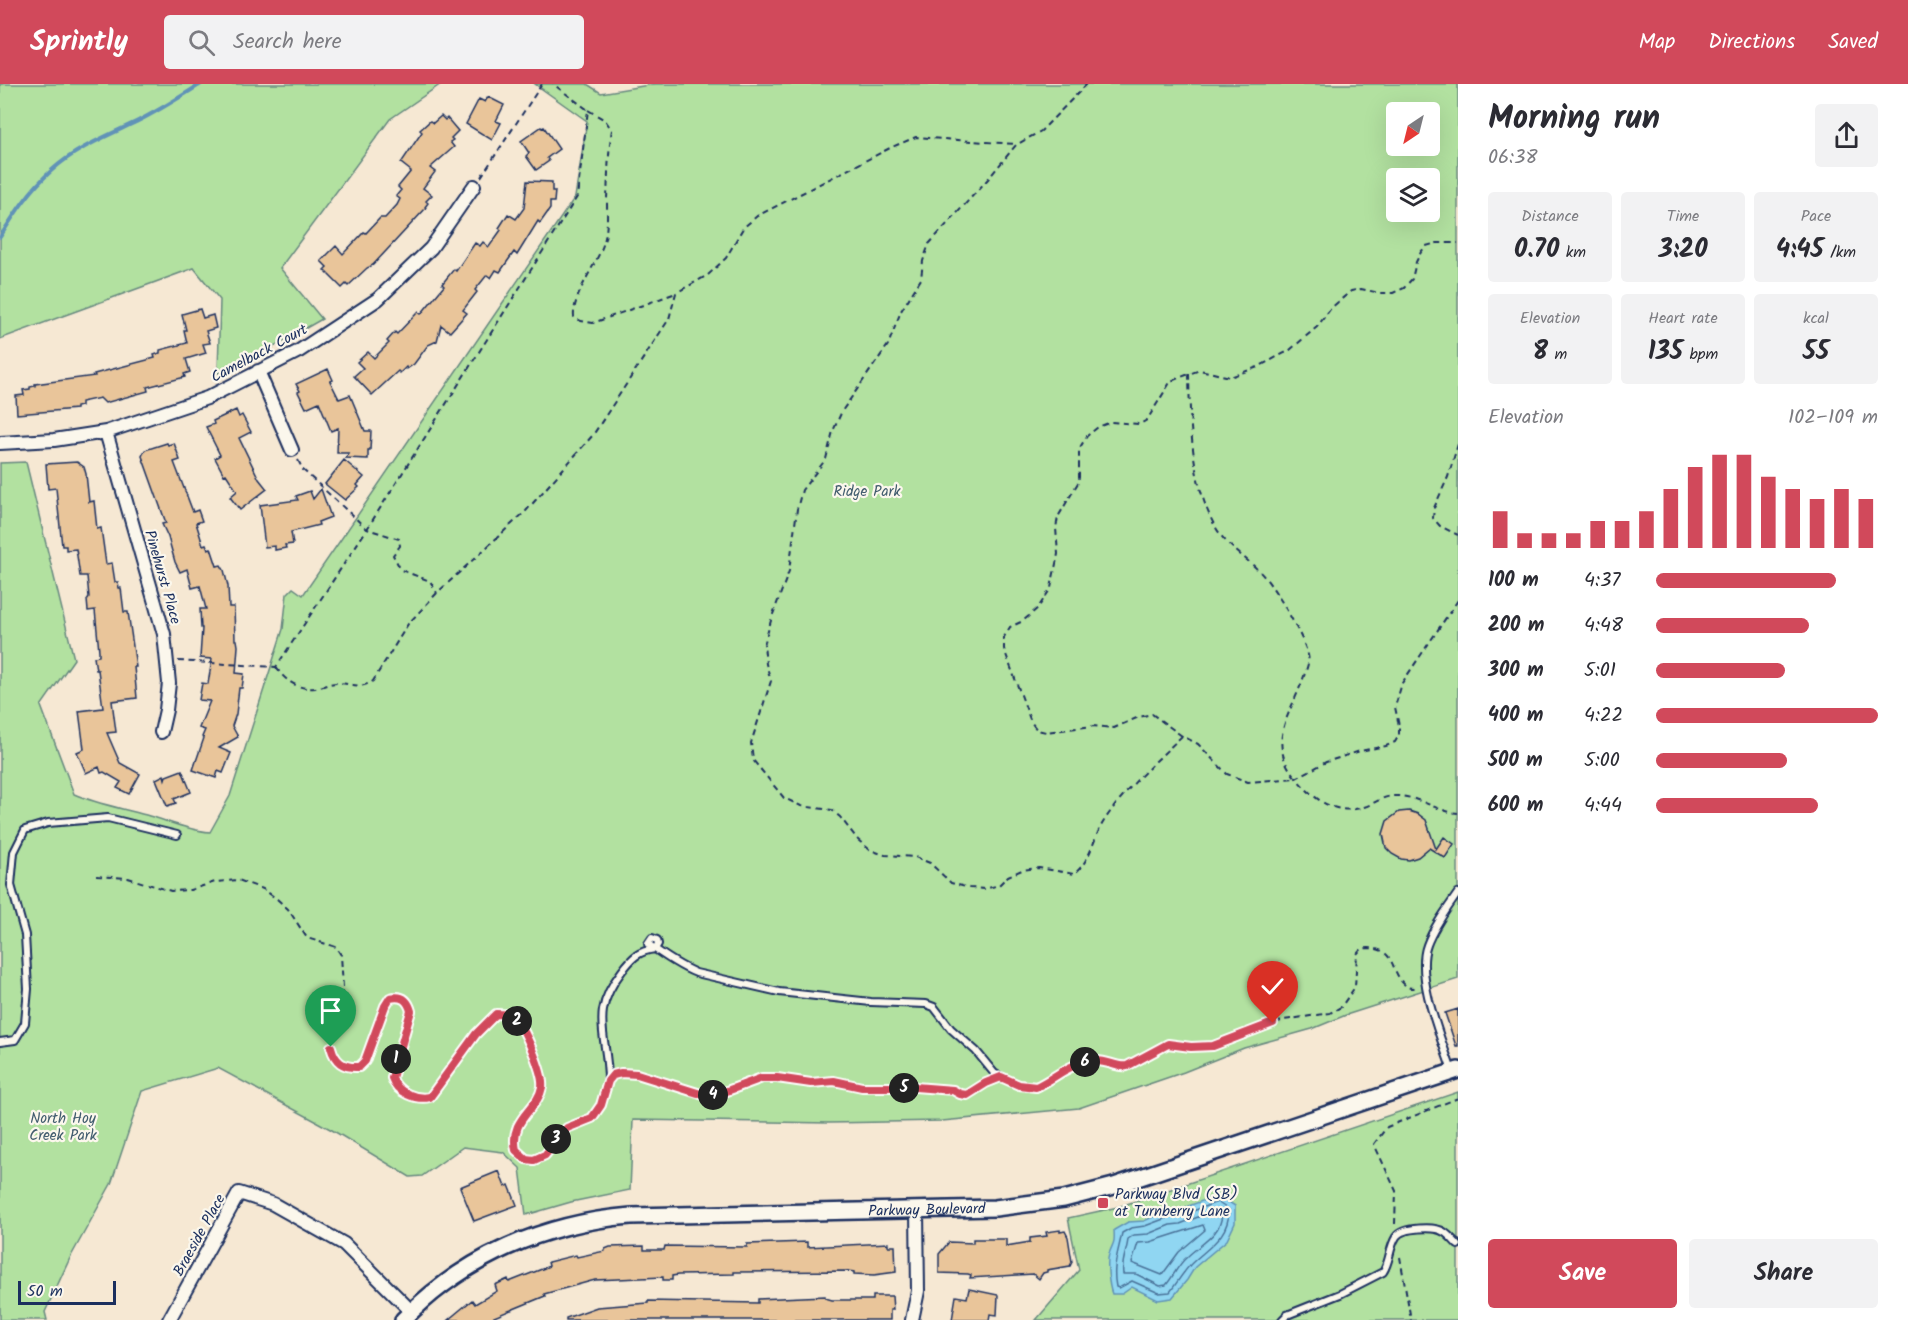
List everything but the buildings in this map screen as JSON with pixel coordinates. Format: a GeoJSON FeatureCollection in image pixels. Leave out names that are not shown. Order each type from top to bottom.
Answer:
{"type":"FeatureCollection","features":[{"type":"Feature","properties":{"kind":"street","name":"Camelback Court"},"geometry":{"type":"LineString","coordinates":[[0,442],[54,440],[106,432],[207,398],[298,351],[378,299],[431,248],[474,186]]}},
{"type":"Feature","properties":{"kind":"street"},"geometry":{"type":"LineString","coordinates":[[258,371],[292,450]]}},
{"type":"Feature","properties":{"kind":"street","name":"Pinehurst Place"},"geometry":{"type":"LineString","coordinates":[[106,432],[164,634],[169,683],[161,732]]}},
{"type":"Feature","properties":{"kind":"street","name":"Parkway Boulevard"},"geometry":{"type":"LineString","coordinates":[[407,1316],[452,1278],[496,1251],[541,1233],[586,1221],[630,1216],[917,1211],[1026,1205],[1089,1193],[1167,1169],[1455,1071]]}},
{"type":"Feature","properties":{"kind":"street","name":"Braeside Place"},"geometry":{"type":"LineString","coordinates":[[169,1320],[239,1193],[273,1204],[344,1244],[407,1316]]}},
{"type":"Feature","properties":{"kind":"street"},"geometry":{"type":"LineString","coordinates":[[912,1320],[918,1291],[917,1211]]}},
{"type":"Feature","properties":{"kind":"lane"},"geometry":{"type":"LineString","coordinates":[[4,1041],[15,1040],[25,1023],[27,1000],[24,934],[11,885],[14,852],[25,830],[48,823],[108,818],[177,835]]}},
{"type":"Feature","properties":{"kind":"lane"},"geometry":{"type":"LineString","coordinates":[[1455,1071],[1424,983],[1423,960],[1426,946],[1458,893]]}},
{"type":"Feature","properties":{"kind":"lane"},"geometry":{"type":"LineString","coordinates":[[608,1081],[602,1006],[609,988],[627,964],[648,944],[696,973],[779,992],[871,1002],[926,1004],[934,1007],[951,1029],[976,1051],[994,1073],[1001,1077]]}},
{"type":"Feature","properties":{"kind":"lane"},"geometry":{"type":"LineString","coordinates":[[642,951],[655,949]]}},
{"type":"Feature","properties":{"kind":"lane"},"geometry":{"type":"LineString","coordinates":[[1282,1320],[1287,1315],[1340,1294],[1383,1272],[1387,1267],[1396,1236],[1407,1230],[1429,1228],[1443,1231],[1458,1245]]}},
{"type":"Feature","properties":{"kind":"path"},"geometry":{"type":"LineString","coordinates":[[474,186],[542,84]]}},
{"type":"Feature","properties":{"kind":"path"},"geometry":{"type":"LineString","coordinates":[[553,84],[605,120],[612,130],[604,244],[588,273],[574,310],[574,317],[593,323],[676,293],[708,275],[726,258],[743,228],[757,216],[892,147],[916,137],[1016,144]]}},
{"type":"Feature","properties":{"kind":"path"},"geometry":{"type":"LineString","coordinates":[[1087,84],[1041,131],[1016,144],[988,180],[929,244],[923,261],[921,279],[901,311],[888,345],[842,411],[833,431],[826,459],[802,490],[797,509],[789,571],[764,645],[771,681],[751,743],[753,760],[784,798],[801,806],[832,810],[858,840],[870,850],[885,855],[915,857],[930,863],[951,883],[969,888],[986,889],[999,885],[1008,876],[1022,870],[1039,868],[1074,874],[1082,868],[1104,820],[1133,783],[1182,736]]}},
{"type":"Feature","properties":{"kind":"path"},"geometry":{"type":"LineString","coordinates":[[276,667],[367,529],[577,197],[588,110]]}},
{"type":"Feature","properties":{"kind":"path"},"geometry":{"type":"LineString","coordinates":[[1458,243],[1437,243],[1426,246],[1420,252],[1412,279],[1404,288],[1393,293],[1361,289],[1351,291],[1330,308],[1317,327],[1290,350],[1258,367],[1230,377],[1200,370],[1171,381],[1147,420],[1140,424],[1112,422],[1098,427],[1087,436],[1078,449],[1079,481],[1058,517],[1058,554],[1051,588],[1038,608],[1023,621],[1010,627],[1004,636],[1004,650],[1031,722],[1037,730],[1046,732],[1093,726],[1114,728],[1152,714],[1182,736],[1198,744],[1227,774],[1248,782],[1296,778],[1326,762],[1395,742],[1399,726],[1395,707],[1402,683],[1458,600]]}},
{"type":"Feature","properties":{"kind":"path"},"geometry":{"type":"LineString","coordinates":[[166,660],[276,667],[288,682],[301,687],[315,688],[340,683],[359,687],[373,681],[408,624],[437,593],[526,511],[593,435],[669,319],[676,293]]}},
{"type":"Feature","properties":{"kind":"path"},"geometry":{"type":"LineString","coordinates":[[1189,374],[1191,435],[1203,499],[1220,534],[1266,579],[1302,638],[1309,658],[1297,697],[1282,730],[1280,744],[1287,766],[1310,794],[1326,806],[1345,810],[1366,807],[1377,800],[1403,796],[1458,813]]}},
{"type":"Feature","properties":{"kind":"path"},"geometry":{"type":"LineString","coordinates":[[1458,444],[1448,477],[1434,508],[1433,518],[1440,526],[1458,535]]}},
{"type":"Feature","properties":{"kind":"path"},"geometry":{"type":"LineString","coordinates":[[292,450],[303,471],[367,529],[399,539],[400,546],[393,555],[401,570],[430,582],[437,593]]}},
{"type":"Feature","properties":{"kind":"path"},"geometry":{"type":"LineString","coordinates":[[96,876],[128,878],[171,891],[190,890],[215,882],[238,880],[263,889],[288,909],[307,938],[336,947],[341,955],[343,987],[331,1047],[334,1058],[341,1065],[359,1067],[365,1061],[390,998],[397,996],[408,1002],[411,1011],[392,1078],[393,1083],[402,1092],[413,1096],[422,1099],[430,1097],[476,1034],[496,1014],[505,1014],[516,1019],[531,1048],[543,1085],[518,1126],[515,1136],[516,1150],[526,1159],[534,1160],[545,1155],[567,1128],[592,1118],[601,1105],[608,1081],[613,1075],[621,1073],[637,1074],[704,1095],[716,1095],[762,1078],[811,1083],[834,1081],[862,1087],[953,1090],[967,1095],[1001,1077],[1019,1085],[1036,1087],[1069,1066],[1081,1062],[1097,1061],[1121,1067],[1127,1066],[1168,1044],[1191,1047],[1213,1046],[1284,1020],[1330,1013],[1341,1007],[1352,992],[1356,982],[1356,954],[1364,948],[1374,948],[1389,957],[1402,984],[1408,988],[1419,987],[1424,983]]}},
{"type":"Feature","properties":{"kind":"path"},"geometry":{"type":"LineString","coordinates":[[1411,1320],[1396,1236],[1396,1191],[1374,1144],[1387,1127],[1458,1098]]}},
{"type":"Feature","properties":{"kind":"green space"},"geometry":{"type":"Polygon","coordinates":[[[0,84],[441,84],[390,119],[280,268],[322,319],[269,349],[218,373],[220,300],[194,268],[0,339],[0,84]]]}},
{"type":"Feature","properties":{"kind":"green space","name":"Ridge Park"},"geometry":{"type":"Polygon","coordinates":[[[535,84],[587,84],[601,93],[655,84],[1458,84],[1458,979],[1346,1015],[1312,1029],[1244,1048],[1184,1072],[1079,1108],[942,1121],[829,1123],[633,1120],[630,1190],[571,1202],[526,1215],[520,1168],[503,1152],[463,1147],[422,1176],[410,1177],[332,1130],[218,1068],[142,1091],[111,1184],[70,1258],[45,1312],[47,1320],[0,1320],[0,463],[26,462],[74,659],[41,706],[74,794],[185,827],[210,832],[230,796],[283,629],[287,594],[293,588],[303,595],[575,197],[587,121],[535,84]]]}},
{"type":"Feature","properties":{"kind":"green space"},"geometry":{"type":"Polygon","coordinates":[[[1458,1092],[1458,1320],[1036,1320],[1079,1270],[1068,1218],[1118,1207],[1458,1092]]]}},
{"type":"Feature","properties":{"kind":"water"},"geometry":{"type":"Polygon","coordinates":[[[1218,1195],[1235,1206],[1235,1223],[1227,1240],[1195,1267],[1172,1298],[1158,1300],[1132,1287],[1122,1294],[1112,1294],[1108,1263],[1114,1241],[1114,1230],[1128,1222],[1144,1221],[1168,1210],[1175,1211],[1218,1195]]]}},
{"type":"Feature","properties":{"kind":"waterway"},"geometry":{"type":"LineString","coordinates":[[0,237],[43,178],[61,163],[81,149],[146,117],[201,84]]}},
{"type":"Feature","properties":{"kind":"place","name":"Parkway Blvd (SB) at Turnberry Lane"},"geometry":{"type":"Point","coordinates":[1103,1203]}},
{"type":"Feature","properties":{"kind":"route"},"geometry":{"type":"LineString","coordinates":[[331,1047],[334,1058],[341,1065],[359,1067],[365,1061],[390,998],[397,996],[403,998],[408,1002],[411,1011],[392,1078],[393,1083],[402,1092],[422,1099],[430,1097],[476,1034],[496,1014],[505,1014],[516,1019],[531,1048],[543,1085],[518,1126],[514,1142],[520,1154],[526,1159],[534,1160],[545,1155],[567,1128],[592,1118],[601,1105],[608,1081],[613,1075],[621,1073],[637,1074],[704,1095],[716,1095],[762,1078],[791,1079],[811,1083],[834,1081],[884,1089],[915,1087],[953,1090],[967,1095],[1001,1077],[1019,1085],[1036,1087],[1069,1066],[1081,1062],[1097,1061],[1121,1067],[1127,1066],[1168,1044],[1191,1047],[1213,1046],[1273,1023]]}},
{"type":"Feature","properties":{"kind":"park label","name":"North Hoy Creek Park"},"geometry":{"type":"Point","coordinates":[63,1126]}}]}
